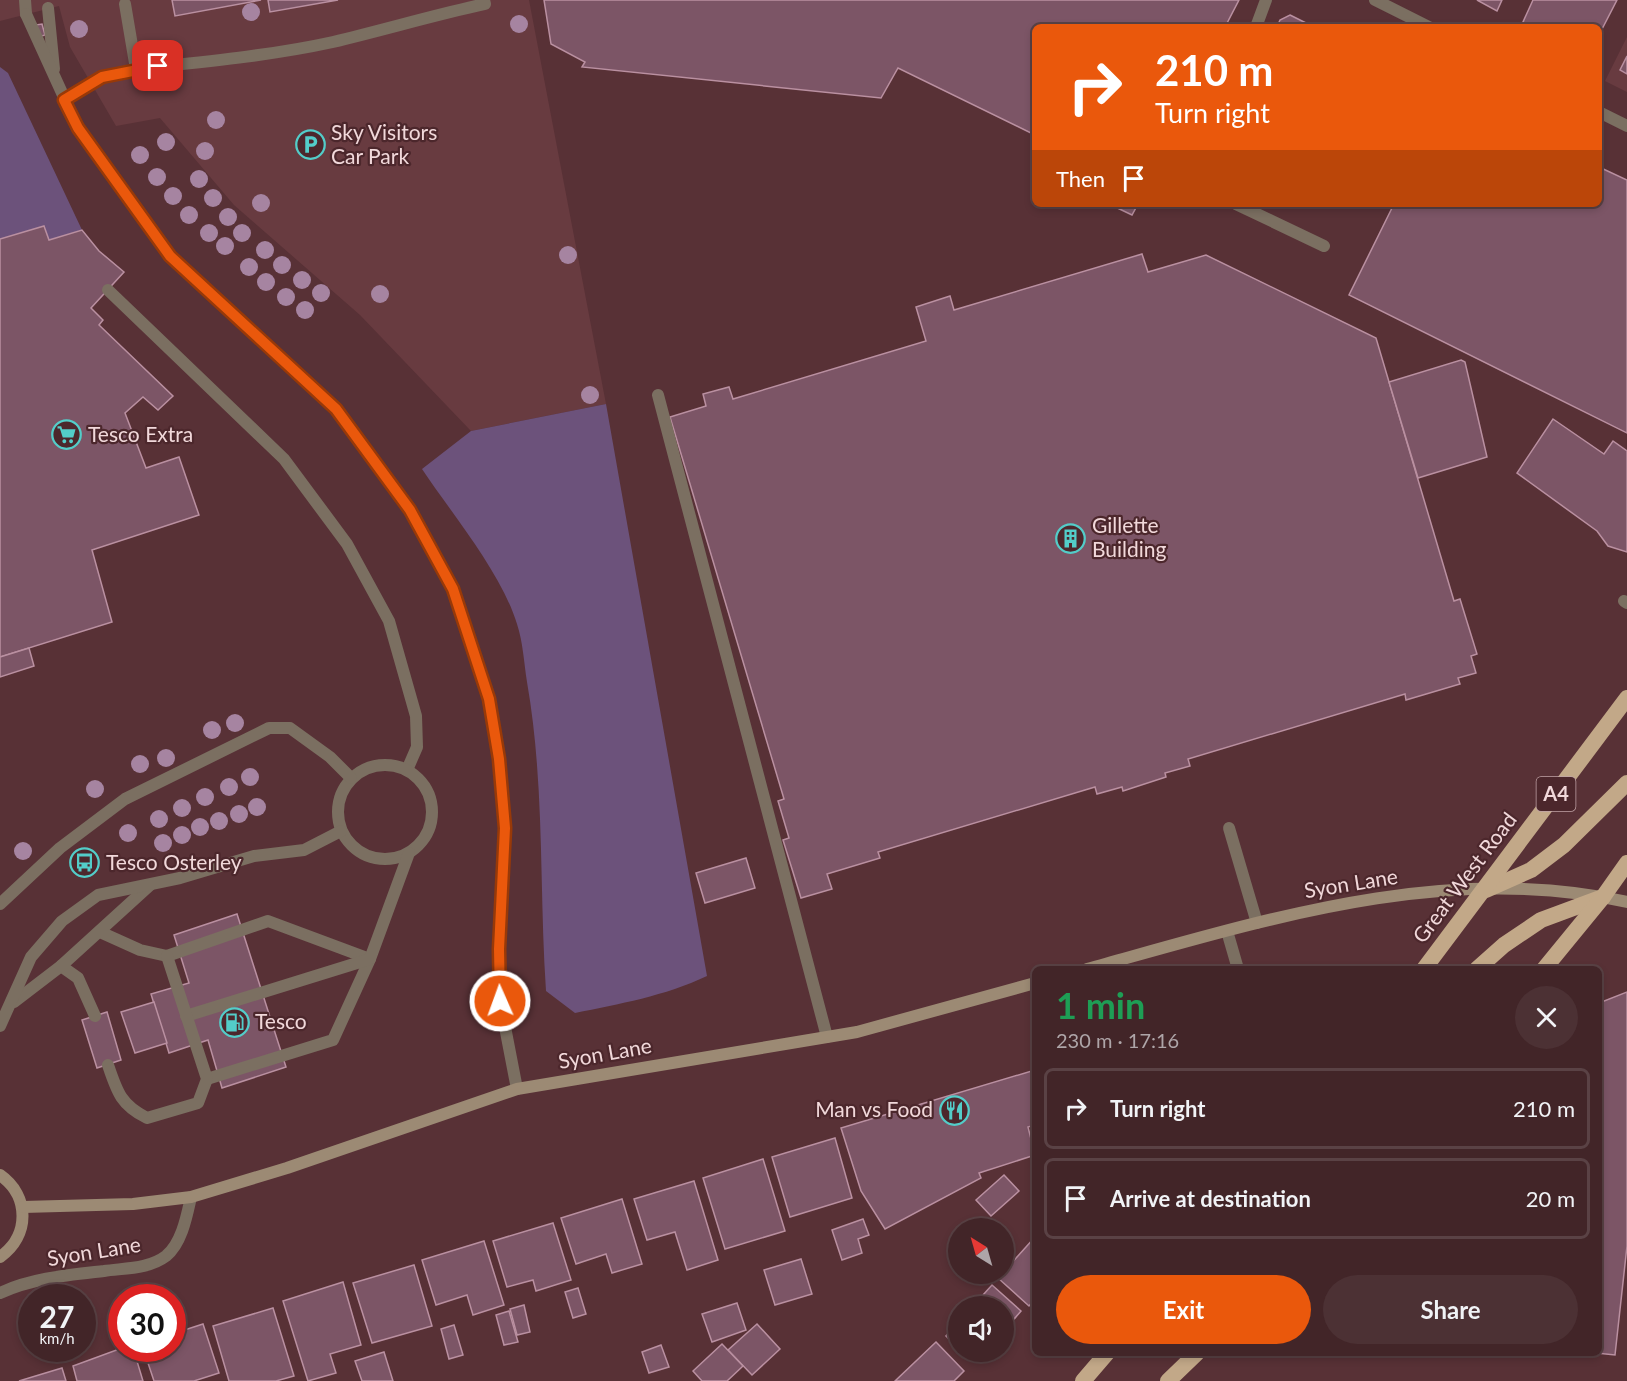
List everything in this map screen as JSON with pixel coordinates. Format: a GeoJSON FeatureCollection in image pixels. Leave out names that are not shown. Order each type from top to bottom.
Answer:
{"type":"FeatureCollection","features":[{"type":"Feature","properties":{"kind":"highway","name":"Great West Road"},"geometry":{"type":"LineString","coordinates":[[1426,966],[1627,698]]}},
{"type":"Feature","properties":{"kind":"highway","name":"A4"},"geometry":{"type":"LineString","coordinates":[[1485,890],[1531,870],[1564,845],[1627,783]]}},
{"type":"Feature","properties":{"kind":"highway"},"geometry":{"type":"LineString","coordinates":[[1546,966],[1603,897],[1627,863]]}},
{"type":"Feature","properties":{"kind":"highway"},"geometry":{"type":"LineString","coordinates":[[1480,966],[1503,945],[1541,920],[1603,897]]}},
{"type":"Feature","properties":{"kind":"highway"},"geometry":{"type":"LineString","coordinates":[[1083,1381],[1104,1356]]}},
{"type":"Feature","properties":{"kind":"highway"},"geometry":{"type":"LineString","coordinates":[[1175,1379],[1194,1356]]}},
{"type":"Feature","properties":{"kind":"main road","name":"Syon Lane"},"geometry":{"type":"LineString","coordinates":[[1098,966],[1257,922],[1344,903],[1413,894],[1485,890],[1548,891],[1627,902]]}},
{"type":"Feature","properties":{"kind":"main road","name":"Syon Lane"},"geometry":{"type":"LineString","coordinates":[[23,1207],[133,1203],[191,1197],[287,1168],[517,1089],[857,1032],[1032,984]]}},
{"type":"Feature","properties":{"kind":"main road"},"geometry":{"type":"LineString","coordinates":[[0,1176],[17,1191],[23,1207],[22,1223],[17,1239],[0,1257]]}},
{"type":"Feature","properties":{"kind":"street"},"geometry":{"type":"LineString","coordinates":[[25,0],[26,14],[78,128],[170,256],[336,409],[410,510],[453,589],[489,699],[499,759],[505,828],[499,949],[500,1001],[517,1089]]}},
{"type":"Feature","properties":{"kind":"street"},"geometry":{"type":"LineString","coordinates":[[64,100],[102,77],[136,69],[202,62],[333,42],[408,21],[485,4],[484,0]]}},
{"type":"Feature","properties":{"kind":"street"},"geometry":{"type":"LineString","coordinates":[[1257,24],[1266,0]]}},
{"type":"Feature","properties":{"kind":"street"},"geometry":{"type":"LineString","coordinates":[[1376,0],[1423,24]]}},
{"type":"Feature","properties":{"kind":"street"},"geometry":{"type":"LineString","coordinates":[[46,4],[55,80]]}},
{"type":"Feature","properties":{"kind":"street"},"geometry":{"type":"LineString","coordinates":[[125,4],[136,69]]}},
{"type":"Feature","properties":{"kind":"street"},"geometry":{"type":"LineString","coordinates":[[1602,114],[1627,126]]}},
{"type":"Feature","properties":{"kind":"street"},"geometry":{"type":"LineString","coordinates":[[1242,207],[1324,246]]}},
{"type":"Feature","properties":{"kind":"street"},"geometry":{"type":"LineString","coordinates":[[108,290],[284,459],[347,544],[388,621],[416,716],[417,747],[407,770]]}},
{"type":"Feature","properties":{"kind":"street"},"geometry":{"type":"LineString","coordinates":[[658,395],[826,1037]]}},
{"type":"Feature","properties":{"kind":"street"},"geometry":{"type":"LineString","coordinates":[[0,904],[60,848],[125,799],[268,728],[290,728],[330,757],[351,778]]}},
{"type":"Feature","properties":{"kind":"street"},"geometry":{"type":"LineString","coordinates":[[387,764],[407,770],[424,785],[431,799],[432,814],[429,830],[421,843],[409,853],[394,859],[370,857],[350,845],[341,831],[338,804],[342,791],[351,778],[373,765],[387,764]]}},
{"type":"Feature","properties":{"kind":"street"},"geometry":{"type":"LineString","coordinates":[[1229,828],[1257,922]]}},
{"type":"Feature","properties":{"kind":"street"},"geometry":{"type":"LineString","coordinates":[[0,1026],[13,1003],[31,957],[62,921],[98,895],[150,885],[254,856],[304,850],[341,831]]}},
{"type":"Feature","properties":{"kind":"street"},"geometry":{"type":"LineString","coordinates":[[207,1079],[333,1040],[370,959],[409,853]]}},
{"type":"Feature","properties":{"kind":"street"},"geometry":{"type":"LineString","coordinates":[[13,1003],[62,966],[150,885]]}},
{"type":"Feature","properties":{"kind":"street"},"geometry":{"type":"LineString","coordinates":[[100,932],[140,950],[167,956],[268,921],[370,959]]}},
{"type":"Feature","properties":{"kind":"street"},"geometry":{"type":"LineString","coordinates":[[1227,931],[1237,966]]}},
{"type":"Feature","properties":{"kind":"street"},"geometry":{"type":"LineString","coordinates":[[108,1065],[116,1092],[130,1110],[147,1118],[198,1103],[207,1079],[167,956]]}},
{"type":"Feature","properties":{"kind":"street"},"geometry":{"type":"LineString","coordinates":[[186,1016],[370,959]]}},
{"type":"Feature","properties":{"kind":"street"},"geometry":{"type":"LineString","coordinates":[[62,966],[78,978],[95,1016]]}},
{"type":"Feature","properties":{"kind":"street","name":"Syon Lane"},"geometry":{"type":"LineString","coordinates":[[0,1293],[32,1282],[60,1276],[148,1266],[168,1255],[185,1225],[191,1197]]}},
{"type":"Feature","properties":{"kind":"shaded area"},"geometry":{"type":"Polygon","coordinates":[[[0,0],[529,0],[606,404],[471,431],[360,315],[234,205],[160,118],[116,126],[70,47],[59,6],[0,21],[0,0]]]}},
{"type":"Feature","properties":{"kind":"shaded area"},"geometry":{"type":"Polygon","coordinates":[[[1627,37],[1627,92],[1605,81],[1627,37]]]}},
{"type":"Feature","properties":{"kind":"shaded area"},"geometry":{"type":"Polygon","coordinates":[[[0,67],[8,73],[82,230],[49,240],[44,226],[0,239],[0,67]]]}},
{"type":"Feature","properties":{"kind":"shaded area"},"geometry":{"type":"Polygon","coordinates":[[[606,404],[707,976],[658,994],[575,1013],[546,991],[537,759],[519,631],[500,584],[422,469],[471,431],[606,404]]]}},
{"type":"Feature","properties":{"kind":"building"},"geometry":{"type":"Polygon","coordinates":[[[172,0],[261,0],[175,16],[172,0]]]}},
{"type":"Feature","properties":{"kind":"building"},"geometry":{"type":"Polygon","coordinates":[[[268,0],[338,0],[270,12],[268,0]]]}},
{"type":"Feature","properties":{"kind":"building"},"geometry":{"type":"Polygon","coordinates":[[[544,0],[1239,0],[1227,24],[1032,24],[1032,134],[898,68],[881,98],[582,67],[585,62],[551,44],[544,0]]]}},
{"type":"Feature","properties":{"kind":"building"},"geometry":{"type":"Polygon","coordinates":[[[1477,0],[1502,0],[1497,11],[1477,0]]]}},
{"type":"Feature","properties":{"kind":"building"},"geometry":{"type":"Polygon","coordinates":[[[1533,0],[1617,0],[1602,29],[1602,24],[1527,24],[1523,22],[1533,0]]]}},
{"type":"Feature","properties":{"kind":"building"},"geometry":{"type":"Polygon","coordinates":[[[1290,15],[1308,24],[1278,24],[1280,20],[1290,15]]]}},
{"type":"Feature","properties":{"kind":"building"},"geometry":{"type":"Polygon","coordinates":[[[42,24],[45,35],[38,37],[35,25],[42,24]]]}},
{"type":"Feature","properties":{"kind":"building"},"geometry":{"type":"Polygon","coordinates":[[[1627,56],[1627,74],[1620,70],[1627,56]]]}},
{"type":"Feature","properties":{"kind":"building"},"geometry":{"type":"Polygon","coordinates":[[[1602,168],[1627,180],[1627,433],[1349,295],[1393,207],[1602,207],[1602,168]]]}},
{"type":"Feature","properties":{"kind":"building"},"geometry":{"type":"Polygon","coordinates":[[[1115,207],[1136,207],[1132,215],[1115,207]]]}},
{"type":"Feature","properties":{"kind":"building","name":"Tesco Extra"},"geometry":{"type":"Polygon","coordinates":[[[44,226],[49,240],[82,230],[99,251],[124,272],[91,308],[103,320],[99,325],[173,396],[158,410],[143,397],[125,413],[146,468],[179,457],[199,515],[92,550],[112,622],[0,657],[0,239],[44,226]]]}},
{"type":"Feature","properties":{"kind":"building","name":"Gillette Building"},"geometry":{"type":"Polygon","coordinates":[[[1142,254],[1148,272],[1206,255],[1376,338],[1454,601],[1460,599],[1477,654],[1471,656],[1476,673],[1458,678],[1460,684],[1406,700],[1405,694],[1188,759],[1190,766],[1165,773],[1166,777],[1123,791],[1122,787],[1097,794],[1095,787],[878,852],[880,858],[827,874],[832,889],[801,898],[783,840],[789,838],[778,801],[784,799],[670,417],[706,406],[703,394],[729,387],[733,399],[926,341],[916,307],[950,296],[954,310],[1142,254]]]}},
{"type":"Feature","properties":{"kind":"building"},"geometry":{"type":"Polygon","coordinates":[[[1461,360],[1465,362],[1487,457],[1418,478],[1389,382],[1461,360]]]}},
{"type":"Feature","properties":{"kind":"building"},"geometry":{"type":"Polygon","coordinates":[[[1553,419],[1604,454],[1613,441],[1627,451],[1627,552],[1608,546],[1597,531],[1517,473],[1553,419]]]}},
{"type":"Feature","properties":{"kind":"building"},"geometry":{"type":"Polygon","coordinates":[[[29,648],[34,666],[0,677],[0,657],[29,648]]]}},
{"type":"Feature","properties":{"kind":"building"},"geometry":{"type":"Polygon","coordinates":[[[746,858],[755,888],[705,903],[696,873],[746,858]]]}},
{"type":"Feature","properties":{"kind":"building"},"geometry":{"type":"Polygon","coordinates":[[[237,914],[286,1067],[222,1088],[208,1040],[169,1053],[151,994],[189,983],[174,935],[237,914]]]}},
{"type":"Feature","properties":{"kind":"building"},"geometry":{"type":"Polygon","coordinates":[[[1627,992],[1627,1246],[1615,1355],[1602,1354],[1602,1002],[1627,992]]]}},
{"type":"Feature","properties":{"kind":"building"},"geometry":{"type":"Polygon","coordinates":[[[154,1002],[167,1043],[135,1053],[121,1012],[154,1002]]]}},
{"type":"Feature","properties":{"kind":"building"},"geometry":{"type":"Polygon","coordinates":[[[107,1012],[121,1060],[97,1068],[82,1020],[107,1012]]]}},
{"type":"Feature","properties":{"kind":"building"},"geometry":{"type":"Polygon","coordinates":[[[1032,1071],[1032,1126],[1028,1127],[1032,1156],[979,1173],[981,1178],[885,1229],[861,1191],[841,1128],[1032,1071]]]}},
{"type":"Feature","properties":{"kind":"building"},"geometry":{"type":"Polygon","coordinates":[[[835,1138],[852,1198],[790,1217],[772,1157],[835,1138]]]}},
{"type":"Feature","properties":{"kind":"building"},"geometry":{"type":"Polygon","coordinates":[[[763,1159],[785,1231],[725,1249],[703,1178],[763,1159]]]}},
{"type":"Feature","properties":{"kind":"building"},"geometry":{"type":"Polygon","coordinates":[[[1004,1175],[1019,1191],[991,1216],[976,1200],[1004,1175]]]}},
{"type":"Feature","properties":{"kind":"building"},"geometry":{"type":"Polygon","coordinates":[[[694,1181],[718,1260],[687,1270],[675,1232],[647,1240],[634,1199],[694,1181]]]}},
{"type":"Feature","properties":{"kind":"building"},"geometry":{"type":"Polygon","coordinates":[[[622,1199],[642,1264],[612,1273],[606,1254],[576,1264],[561,1218],[622,1199]]]}},
{"type":"Feature","properties":{"kind":"building"},"geometry":{"type":"Polygon","coordinates":[[[863,1219],[869,1235],[858,1239],[862,1253],[842,1260],[832,1230],[863,1219]]]}},
{"type":"Feature","properties":{"kind":"building"},"geometry":{"type":"Polygon","coordinates":[[[553,1223],[571,1280],[536,1291],[533,1280],[507,1287],[493,1241],[553,1223]]]}},
{"type":"Feature","properties":{"kind":"building"},"geometry":{"type":"Polygon","coordinates":[[[1032,1240],[1032,1302],[1029,1306],[1005,1284],[1014,1284],[1014,1260],[1032,1240]]]}},
{"type":"Feature","properties":{"kind":"building"},"geometry":{"type":"Polygon","coordinates":[[[484,1241],[504,1305],[473,1315],[467,1295],[436,1305],[422,1260],[484,1241]]]}},
{"type":"Feature","properties":{"kind":"building"},"geometry":{"type":"Polygon","coordinates":[[[801,1259],[812,1294],[775,1305],[764,1270],[801,1259]]]}},
{"type":"Feature","properties":{"kind":"building"},"geometry":{"type":"Polygon","coordinates":[[[414,1265],[432,1326],[372,1343],[353,1283],[414,1265]]]}},
{"type":"Feature","properties":{"kind":"building"},"geometry":{"type":"Polygon","coordinates":[[[343,1282],[361,1345],[330,1354],[336,1373],[308,1381],[283,1301],[343,1282]]]}},
{"type":"Feature","properties":{"kind":"building"},"geometry":{"type":"Polygon","coordinates":[[[992,1285],[1004,1296],[982,1296],[992,1285]]]}},
{"type":"Feature","properties":{"kind":"building"},"geometry":{"type":"Polygon","coordinates":[[[578,1288],[586,1314],[573,1318],[565,1292],[578,1288]]]}},
{"type":"Feature","properties":{"kind":"building"},"geometry":{"type":"Polygon","coordinates":[[[737,1303],[746,1330],[712,1342],[702,1314],[737,1303]]]}},
{"type":"Feature","properties":{"kind":"building"},"geometry":{"type":"Polygon","coordinates":[[[524,1305],[530,1332],[517,1335],[510,1309],[524,1305]]]}},
{"type":"Feature","properties":{"kind":"building"},"geometry":{"type":"Polygon","coordinates":[[[1014,1305],[1021,1311],[1014,1319],[1014,1305]]]}},
{"type":"Feature","properties":{"kind":"building"},"geometry":{"type":"Polygon","coordinates":[[[273,1308],[294,1376],[276,1381],[229,1381],[213,1326],[273,1308]]]}},
{"type":"Feature","properties":{"kind":"building"},"geometry":{"type":"Polygon","coordinates":[[[509,1311],[518,1342],[504,1345],[496,1315],[509,1311]]]}},
{"type":"Feature","properties":{"kind":"building"},"geometry":{"type":"Polygon","coordinates":[[[203,1324],[219,1373],[194,1381],[154,1381],[148,1362],[186,1362],[186,1329],[203,1324]]]}},
{"type":"Feature","properties":{"kind":"building"},"geometry":{"type":"Polygon","coordinates":[[[757,1324],[780,1349],[752,1375],[728,1350],[757,1324]]]}},
{"type":"Feature","properties":{"kind":"building"},"geometry":{"type":"Polygon","coordinates":[[[454,1325],[463,1355],[449,1359],[441,1329],[454,1325]]]}},
{"type":"Feature","properties":{"kind":"building"},"geometry":{"type":"Polygon","coordinates":[[[936,1342],[948,1354],[948,1362],[955,1362],[964,1371],[954,1381],[895,1381],[936,1342]]]}},
{"type":"Feature","properties":{"kind":"building"},"geometry":{"type":"Polygon","coordinates":[[[722,1344],[743,1366],[727,1381],[702,1381],[693,1371],[722,1344]]]}},
{"type":"Feature","properties":{"kind":"building"},"geometry":{"type":"Polygon","coordinates":[[[661,1345],[669,1367],[649,1373],[642,1352],[661,1345]]]}},
{"type":"Feature","properties":{"kind":"building"},"geometry":{"type":"Polygon","coordinates":[[[384,1352],[393,1381],[362,1381],[355,1361],[384,1352]]]}},
{"type":"Feature","properties":{"kind":"building"},"geometry":{"type":"Polygon","coordinates":[[[108,1353],[108,1362],[137,1362],[143,1381],[77,1381],[73,1366],[84,1362],[96,1362],[96,1358],[108,1353]]]}},
{"type":"Feature","properties":{"kind":"building"},"geometry":{"type":"Polygon","coordinates":[[[62,1368],[66,1381],[19,1381],[62,1368]]]}},
{"type":"Feature","properties":{"kind":"place","name":"Sky Visitors Car Park"},"geometry":{"type":"Point","coordinates":[310,145]}},
{"type":"Feature","properties":{"kind":"place","name":"Tesco Extra"},"geometry":{"type":"Point","coordinates":[67,435]}},
{"type":"Feature","properties":{"kind":"place","name":"Gillette Building"},"geometry":{"type":"Point","coordinates":[1071,538]}},
{"type":"Feature","properties":{"kind":"place","name":"Tesco Osterley"},"geometry":{"type":"Point","coordinates":[85,863]}},
{"type":"Feature","properties":{"kind":"place","name":"Tesco"},"geometry":{"type":"Point","coordinates":[234,1022]}},
{"type":"Feature","properties":{"kind":"place","name":"Man vs Food"},"geometry":{"type":"Point","coordinates":[954,1110]}},
{"type":"Feature","properties":{"kind":"route"},"geometry":{"type":"LineString","coordinates":[[158,66],[102,77],[64,100],[78,128],[170,256],[336,409],[410,510],[453,589],[489,699],[499,759],[505,828],[499,949],[500,1001]]}}]}
